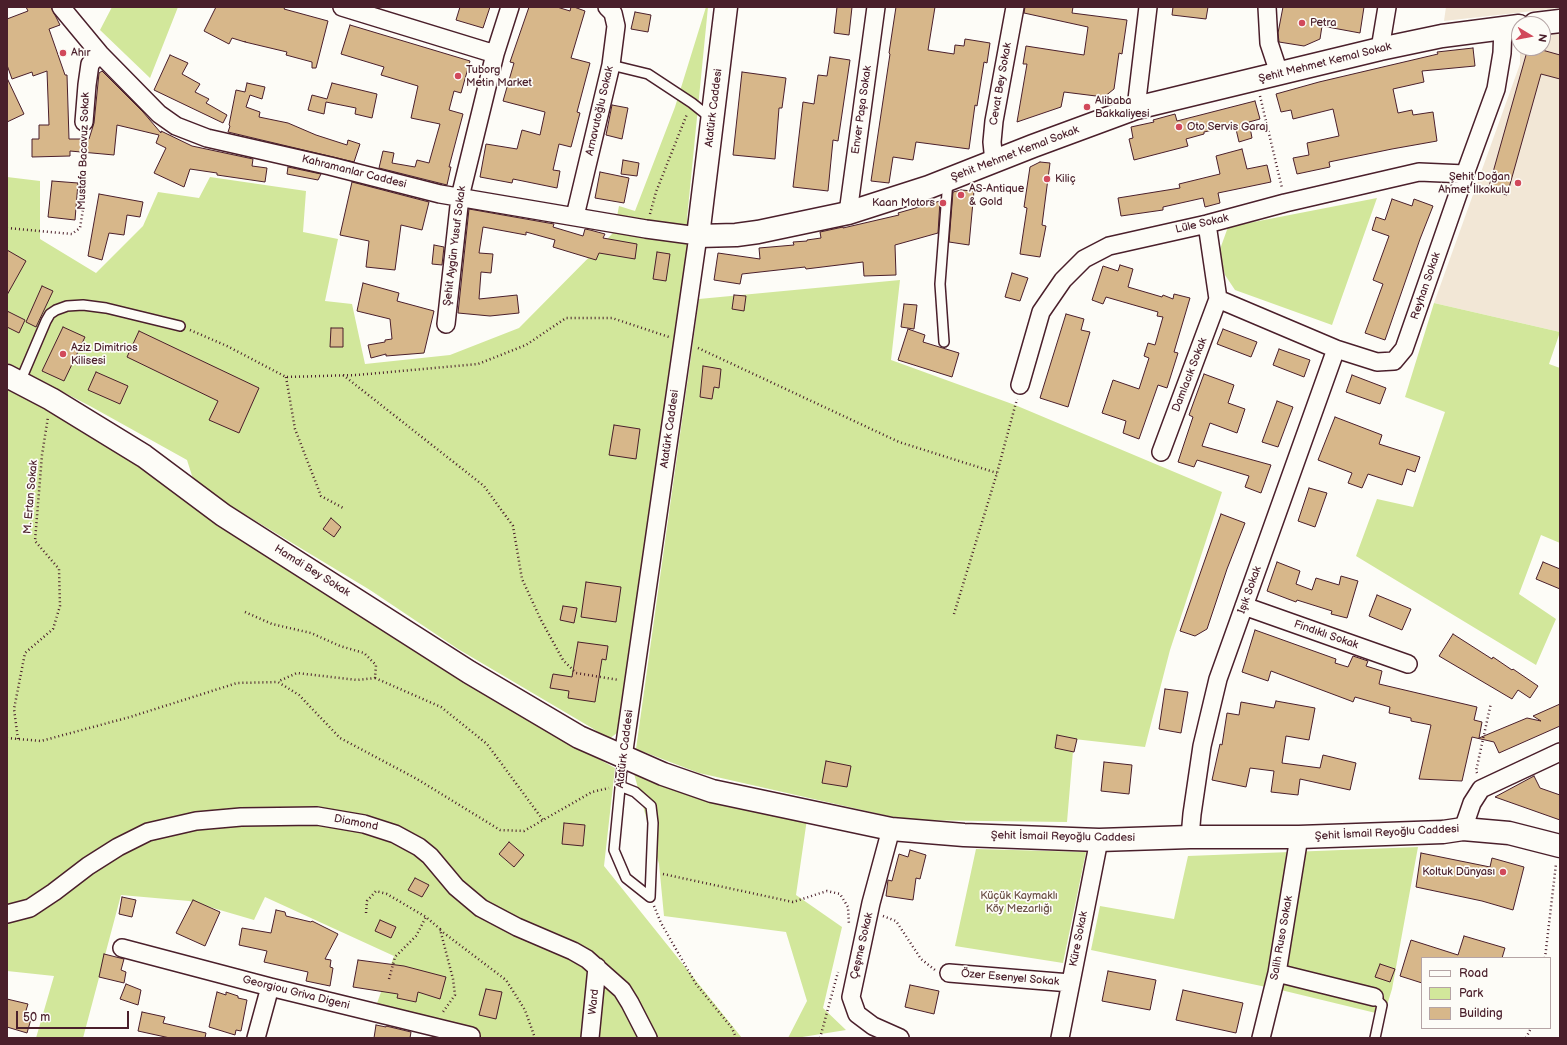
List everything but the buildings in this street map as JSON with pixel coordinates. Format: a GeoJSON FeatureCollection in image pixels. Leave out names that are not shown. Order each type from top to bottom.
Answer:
{"type":"FeatureCollection","features":[{"type":"Feature","properties":{"kind":"street","name":"Kahramanlar Caddesi"},"geometry":{"type":"LineString","coordinates":[[61,7],[100,54],[159,114],[176,126],[207,138],[330,166],[440,194],[646,229],[698,236]]}},
{"type":"Feature","properties":{"kind":"street"},"geometry":{"type":"LineString","coordinates":[[342,7],[369,11],[495,54]]}},
{"type":"Feature","properties":{"kind":"street","name":"Şehit Aygün Yusuf Sokak"},"geometry":{"type":"LineString","coordinates":[[446,324],[460,197],[495,54],[510,7]]}},
{"type":"Feature","properties":{"kind":"street","name":"Arnavutoğlu Sokak"},"geometry":{"type":"LineString","coordinates":[[575,216],[611,65],[616,26],[613,13],[607,7]]}},
{"type":"Feature","properties":{"kind":"street","name":"Atatürk Caddesi"},"geometry":{"type":"LineString","coordinates":[[623,757],[698,236],[726,7]]}},
{"type":"Feature","properties":{"kind":"street","name":"Enver Paşa Sokak"},"geometry":{"type":"LineString","coordinates":[[848,213],[876,7]]}},
{"type":"Feature","properties":{"kind":"street","name":"Cevat Bey Sokak"},"geometry":{"type":"LineString","coordinates":[[994,162],[992,142],[994,121],[1015,7]]}},
{"type":"Feature","properties":{"kind":"street"},"geometry":{"type":"LineString","coordinates":[[1136,108],[1148,7]]}},
{"type":"Feature","properties":{"kind":"street"},"geometry":{"type":"LineString","coordinates":[[1267,7],[1269,43],[1279,73]]}},
{"type":"Feature","properties":{"kind":"street"},"geometry":{"type":"LineString","coordinates":[[1380,49],[1387,7]]}},
{"type":"Feature","properties":{"kind":"street","name":"Şehit Mehmet Kemal Sokak"},"geometry":{"type":"LineString","coordinates":[[698,236],[736,235],[758,232],[848,213],[923,190],[1136,108],[1380,49],[1442,36],[1511,26]]}},
{"type":"Feature","properties":{"kind":"street","name":"Reyhan Sokak"},"geometry":{"type":"LineString","coordinates":[[1218,299],[1336,349],[1377,362],[1394,361],[1404,349],[1464,174],[1496,90],[1502,53],[1511,26]]}},
{"type":"Feature","properties":{"kind":"street","name":"Mustafa Bacavuz Sokak"},"geometry":{"type":"LineString","coordinates":[[84,122],[90,64],[100,54]]}},
{"type":"Feature","properties":{"kind":"street","name":"Lüle Sokak"},"geometry":{"type":"LineString","coordinates":[[1020,385],[1041,312],[1063,280],[1084,259],[1109,246],[1207,224],[1285,203],[1419,172],[1464,174]]}},
{"type":"Feature","properties":{"kind":"street"},"geometry":{"type":"LineString","coordinates":[[1207,224],[1218,299]]}},
{"type":"Feature","properties":{"kind":"street","name":"Damlacık Sokak"},"geometry":{"type":"LineString","coordinates":[[1161,452],[1218,299]]}},
{"type":"Feature","properties":{"kind":"street","name":"Işık Sokak"},"geometry":{"type":"LineString","coordinates":[[1190,837],[1202,746],[1218,679],[1336,349]]}},
{"type":"Feature","properties":{"kind":"street","name":"Hamdi Bey Sokak"},"geometry":{"type":"LineString","coordinates":[[13,379],[51,399],[144,456],[223,515],[469,672],[579,737],[623,757]]}},
{"type":"Feature","properties":{"kind":"street","name":"Findıklı Sokak"},"geometry":{"type":"LineString","coordinates":[[1244,606],[1408,664]]}},
{"type":"Feature","properties":{"kind":"street"},"geometry":{"type":"LineString","coordinates":[[1463,830],[1472,803],[1482,789],[1560,752]]}},
{"type":"Feature","properties":{"kind":"street","name":"Şehit İsmail Reyoğlu Caddesi"},"geometry":{"type":"LineString","coordinates":[[623,757],[663,774],[712,791],[891,829],[964,835],[1099,840],[1190,837],[1299,837],[1463,830],[1509,833],[1559,846]]}},
{"type":"Feature","properties":{"kind":"street","name":"Diamond"},"geometry":{"type":"LineString","coordinates":[[7,914],[30,908],[88,866],[118,847],[148,832],[196,821],[241,817],[317,816],[364,824],[383,828],[419,846],[430,856],[456,887],[481,908],[517,927],[573,951],[597,967],[622,990],[648,1038]]}},
{"type":"Feature","properties":{"kind":"street","name":"Çeşme Sokak"},"geometry":{"type":"LineString","coordinates":[[891,829],[870,910],[851,997],[857,1014],[873,1026],[900,1038]]}},
{"type":"Feature","properties":{"kind":"street","name":"Salih Ruso Sokak"},"geometry":{"type":"LineString","coordinates":[[1261,1038],[1277,973],[1299,837]]}},
{"type":"Feature","properties":{"kind":"street","name":"Küre Sokak"},"geometry":{"type":"LineString","coordinates":[[1060,1038],[1099,840]]}},
{"type":"Feature","properties":{"kind":"street","name":"Georgiou Griva Digeni"},"geometry":{"type":"LineString","coordinates":[[122,948],[270,988],[471,1036]]}},
{"type":"Feature","properties":{"kind":"street","name":"Ward"},"geometry":{"type":"LineString","coordinates":[[590,1038],[597,967]]}},
{"type":"Feature","properties":{"kind":"street","name":"Özer Esenyel Sokak"},"geometry":{"type":"LineString","coordinates":[[949,973],[1070,983]]}},
{"type":"Feature","properties":{"kind":"street"},"geometry":{"type":"LineString","coordinates":[[1277,973],[1374,997]]}},
{"type":"Feature","properties":{"kind":"street"},"geometry":{"type":"LineString","coordinates":[[256,1038],[270,988]]}},
{"type":"Feature","properties":{"kind":"lane"},"geometry":{"type":"LineString","coordinates":[[611,65],[648,74],[692,103],[712,119]]}},
{"type":"Feature","properties":{"kind":"lane"},"geometry":{"type":"LineString","coordinates":[[944,342],[940,284],[948,180]]}},
{"type":"Feature","properties":{"kind":"lane"},"geometry":{"type":"LineString","coordinates":[[13,379],[50,314],[67,306],[83,304],[106,308],[180,326]]}},
{"type":"Feature","properties":{"kind":"lane","name":"Atatürk Caddesi"},"geometry":{"type":"LineString","coordinates":[[623,757],[614,850],[626,878],[650,897]]}},
{"type":"Feature","properties":{"kind":"lane"},"geometry":{"type":"LineString","coordinates":[[620,786],[635,792],[651,806],[653,823],[650,897]]}},
{"type":"Feature","properties":{"kind":"lane"},"geometry":{"type":"LineString","coordinates":[[1374,997],[1382,1005],[1375,1038]]}},
{"type":"Feature","properties":{"kind":"path"},"geometry":{"type":"LineString","coordinates":[[1256,80],[1285,203]]}},
{"type":"Feature","properties":{"kind":"path"},"geometry":{"type":"LineString","coordinates":[[646,229],[656,192],[692,103]]}},
{"type":"Feature","properties":{"kind":"path","name":"Mustafa Bacavuz Sokak"},"geometry":{"type":"LineString","coordinates":[[7,228],[72,234],[80,228],[84,203],[84,122]]}},
{"type":"Feature","properties":{"kind":"path"},"geometry":{"type":"LineString","coordinates":[[180,326],[227,346],[286,377],[343,375],[478,364],[526,345],[566,318],[612,318],[683,342],[899,442],[997,473]]}},
{"type":"Feature","properties":{"kind":"path"},"geometry":{"type":"LineString","coordinates":[[343,375],[484,486],[514,526],[522,579],[541,620],[563,660],[576,673],[633,682]]}},
{"type":"Feature","properties":{"kind":"path"},"geometry":{"type":"LineString","coordinates":[[286,377],[295,430],[321,496],[345,509]]}},
{"type":"Feature","properties":{"kind":"path"},"geometry":{"type":"LineString","coordinates":[[954,614],[997,473],[1020,385]]}},
{"type":"Feature","properties":{"kind":"path","name":"M. Ertan Sokak"},"geometry":{"type":"LineString","coordinates":[[18,739],[14,709],[25,654],[53,629],[60,606],[59,569],[35,542],[42,455],[51,399]]}},
{"type":"Feature","properties":{"kind":"path"},"geometry":{"type":"LineString","coordinates":[[245,612],[272,624],[311,633],[340,646],[364,653],[376,666],[375,678]]}},
{"type":"Feature","properties":{"kind":"path"},"geometry":{"type":"LineString","coordinates":[[7,738],[40,741],[130,717],[237,683],[278,682],[297,673],[357,680],[375,678],[441,707],[487,744],[543,820]]}},
{"type":"Feature","properties":{"kind":"path"},"geometry":{"type":"LineString","coordinates":[[278,682],[299,695],[340,738],[417,779],[500,830],[524,831],[592,792],[620,786]]}},
{"type":"Feature","properties":{"kind":"path"},"geometry":{"type":"LineString","coordinates":[[1482,789],[1476,771],[1491,703]]}},
{"type":"Feature","properties":{"kind":"path"},"geometry":{"type":"LineString","coordinates":[[1545,957],[1559,846]]}},
{"type":"Feature","properties":{"kind":"path"},"geometry":{"type":"LineString","coordinates":[[651,871],[793,902],[827,891],[840,894],[848,907],[849,926]]}},
{"type":"Feature","properties":{"kind":"path"},"geometry":{"type":"LineString","coordinates":[[366,913],[367,901],[376,891],[387,894],[426,917],[506,980],[524,1010],[535,1038]]}},
{"type":"Feature","properties":{"kind":"path"},"geometry":{"type":"LineString","coordinates":[[650,897],[660,922],[696,984],[732,1028],[736,1038]]}},
{"type":"Feature","properties":{"kind":"path"},"geometry":{"type":"LineString","coordinates":[[870,910],[896,922],[921,958],[933,970],[949,973]]}},
{"type":"Feature","properties":{"kind":"path"},"geometry":{"type":"LineString","coordinates":[[389,980],[395,957],[416,936],[426,917]]}},
{"type":"Feature","properties":{"kind":"path"},"geometry":{"type":"LineString","coordinates":[[420,1024],[443,1012],[455,995],[453,980],[440,929]]}},
{"type":"Feature","properties":{"kind":"path"},"geometry":{"type":"LineString","coordinates":[[820,1038],[839,970]]}},
{"type":"Feature","properties":{"kind":"path"},"geometry":{"type":"LineString","coordinates":[[1526,1038],[1530,1029]]}},
{"type":"Feature","properties":{"kind":"shaded area"},"geometry":{"type":"Polygon","coordinates":[[[1446,7],[1560,7],[1560,8],[1444,21],[1446,7]]]}},
{"type":"Feature","properties":{"kind":"shaded area","name":"Şehit Doğan Ahmet İlkokulu"},"geometry":{"type":"Polygon","coordinates":[[[1560,33],[1560,332],[1434,303],[1520,64],[1520,56],[1551,56],[1551,35],[1560,33]]]}},
{"type":"Feature","properties":{"kind":"green space"},"geometry":{"type":"Polygon","coordinates":[[[112,7],[178,7],[150,78],[100,30],[112,7]]]}},
{"type":"Feature","properties":{"kind":"green space"},"geometry":{"type":"Polygon","coordinates":[[[706,7],[708,7],[687,218],[690,243],[622,718],[617,733],[609,739],[458,649],[370,590],[194,482],[187,460],[90,406],[7,363],[7,177],[40,181],[40,239],[96,273],[143,226],[158,192],[199,198],[210,177],[306,191],[303,232],[338,239],[325,301],[352,304],[365,364],[450,355],[519,328],[614,232],[619,206],[635,211],[675,107],[706,7]]]}},
{"type":"Feature","properties":{"kind":"green space"},"geometry":{"type":"Polygon","coordinates":[[[1377,198],[1332,325],[1235,290],[1225,275],[1219,252],[1228,227],[1377,198]]]}},
{"type":"Feature","properties":{"kind":"green space"},"geometry":{"type":"Polygon","coordinates":[[[900,280],[891,360],[1015,405],[1222,492],[1170,650],[1145,747],[1074,739],[1067,822],[906,820],[699,773],[636,749],[699,299],[900,280]]]}},
{"type":"Feature","properties":{"kind":"green space"},"geometry":{"type":"Polygon","coordinates":[[[1434,303],[1560,332],[1549,364],[1560,368],[1560,543],[1541,535],[1519,594],[1556,619],[1536,665],[1356,556],[1377,499],[1413,507],[1445,412],[1405,397],[1434,303]]]}},
{"type":"Feature","properties":{"kind":"green space"},"geometry":{"type":"Polygon","coordinates":[[[7,386],[144,466],[586,752],[615,768],[604,866],[742,1038],[431,1038],[436,1021],[376,1006],[394,956],[265,897],[254,920],[189,901],[121,895],[83,1038],[36,1038],[54,976],[7,971],[7,386]]]}},
{"type":"Feature","properties":{"kind":"green space"},"geometry":{"type":"Polygon","coordinates":[[[633,770],[807,819],[796,895],[842,927],[823,1008],[846,1030],[788,1038],[807,1001],[786,932],[664,916],[659,864],[633,770]]]}},
{"type":"Feature","properties":{"kind":"green space"},"geometry":{"type":"Polygon","coordinates":[[[1418,847],[1392,989],[1384,1015],[1285,991],[1091,950],[1100,906],[1174,919],[1188,856],[1418,847]]]}},
{"type":"Feature","properties":{"kind":"green space","name":"Küçük Kaymaklı Köy Mezarlığı"},"geometry":{"type":"Polygon","coordinates":[[[976,849],[1086,852],[1063,963],[955,946],[976,849]]]}},
{"type":"Feature","properties":{"kind":"place","name":"Petra"},"geometry":{"type":"Point","coordinates":[1302,23]}},
{"type":"Feature","properties":{"kind":"place","name":"Ahır"},"geometry":{"type":"Point","coordinates":[63,53]}},
{"type":"Feature","properties":{"kind":"place","name":"Tuborg Metin Market"},"geometry":{"type":"Point","coordinates":[458,76]}},
{"type":"Feature","properties":{"kind":"place","name":"Alibaba Bakkaliyesi"},"geometry":{"type":"Point","coordinates":[1087,107]}},
{"type":"Feature","properties":{"kind":"place","name":"Oto Servis Garaj"},"geometry":{"type":"Point","coordinates":[1179,127]}},
{"type":"Feature","properties":{"kind":"place","name":"Kiliç"},"geometry":{"type":"Point","coordinates":[1047,179]}},
{"type":"Feature","properties":{"kind":"place","name":"Şehit Doğan Ahmet İlkokulu"},"geometry":{"type":"Point","coordinates":[1518,183]}},
{"type":"Feature","properties":{"kind":"place","name":"AS-Antique & Gold"},"geometry":{"type":"Point","coordinates":[961,195]}},
{"type":"Feature","properties":{"kind":"place","name":"Kaan Motors"},"geometry":{"type":"Point","coordinates":[943,203]}},
{"type":"Feature","properties":{"kind":"place","name":"Aziz Dimitrios Kilisesi"},"geometry":{"type":"Point","coordinates":[63,354]}},
{"type":"Feature","properties":{"kind":"place","name":"Koltuk Dünyası"},"geometry":{"type":"Point","coordinates":[1503,872]}}]}
